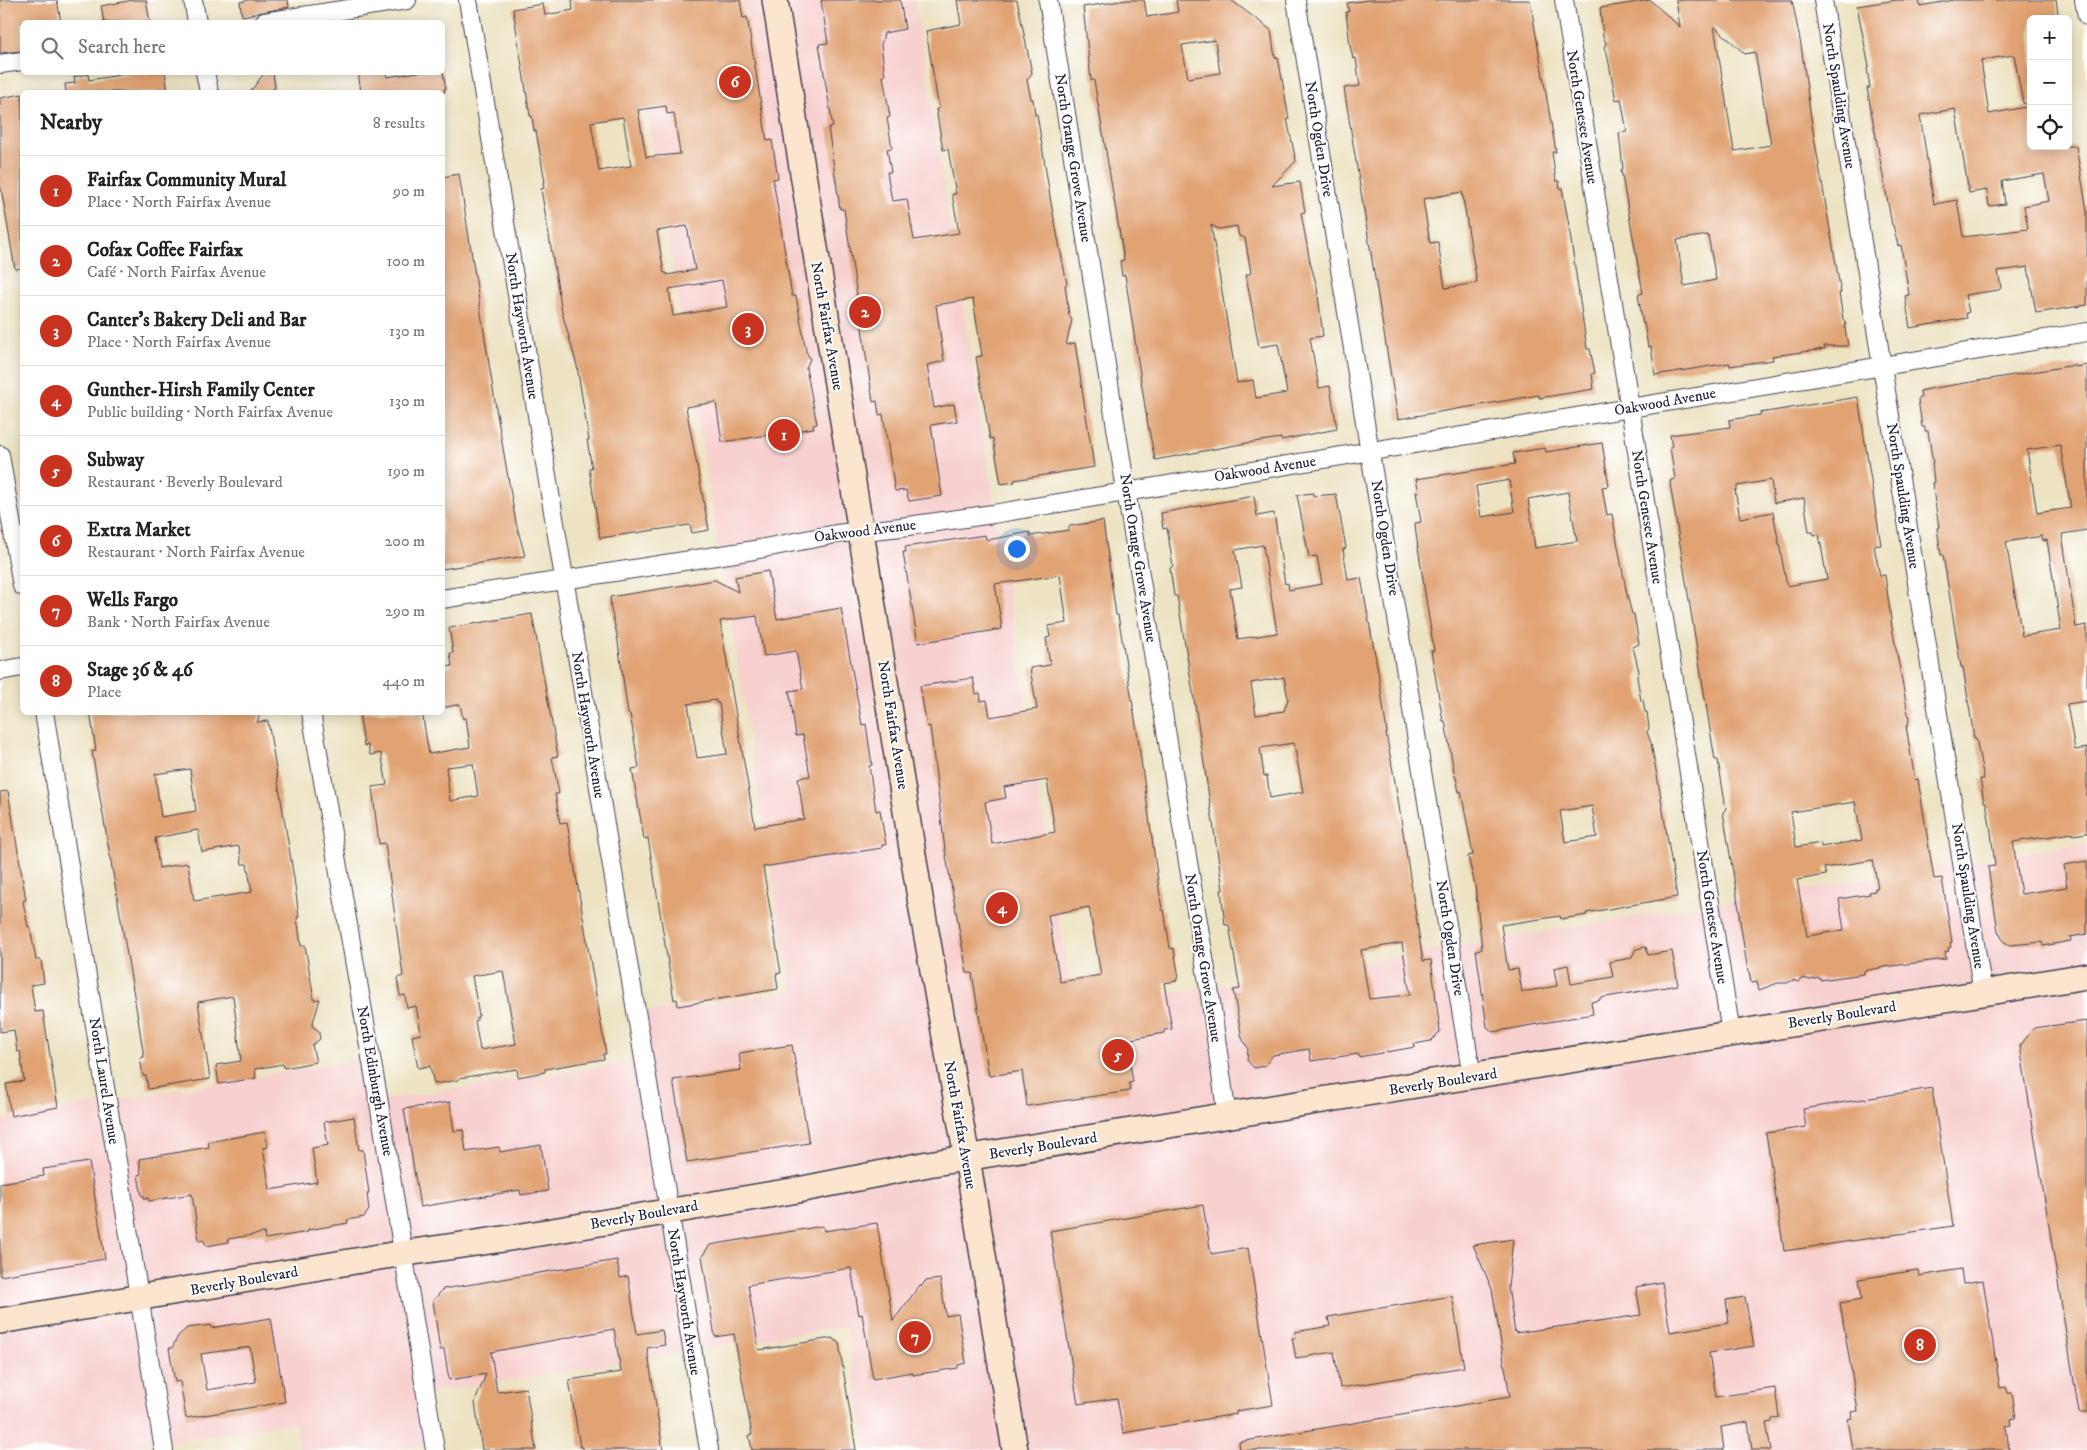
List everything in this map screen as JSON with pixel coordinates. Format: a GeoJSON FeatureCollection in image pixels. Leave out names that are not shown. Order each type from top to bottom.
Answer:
{"type":"FeatureCollection","features":[{"type":"Feature","properties":{"kind":"main road","name":"North Fairfax Avenue"},"geometry":{"type":"LineString","coordinates":[[775,0],[921,904],[1015,1450]]}},
{"type":"Feature","properties":{"kind":"main road","name":"Beverly Boulevard"},"geometry":{"type":"LineString","coordinates":[[0,1321],[669,1212],[827,1185],[966,1158],[2087,976]]}},
{"type":"Feature","properties":{"kind":"street"},"geometry":{"type":"LineString","coordinates":[[194,0],[197,20]]}},
{"type":"Feature","properties":{"kind":"street"},"geometry":{"type":"LineString","coordinates":[[277,20],[406,0]]}},
{"type":"Feature","properties":{"kind":"street","name":"North Hayworth Avenue"},"geometry":{"type":"LineString","coordinates":[[468,0],[709,1450]]}},
{"type":"Feature","properties":{"kind":"street","name":"North Orange Grove Avenue"},"geometry":{"type":"LineString","coordinates":[[1048,0],[1126,492],[1209,988],[1227,1116]]}},
{"type":"Feature","properties":{"kind":"street","name":"North Ogden Drive"},"geometry":{"type":"LineString","coordinates":[[1296,0],[1472,1077]]}},
{"type":"Feature","properties":{"kind":"street","name":"North Genesee Avenue"},"geometry":{"type":"LineString","coordinates":[[1564,0],[1730,1033]]}},
{"type":"Feature","properties":{"kind":"street","name":"North Spaulding Avenue"},"geometry":{"type":"LineString","coordinates":[[1823,0],[1983,993]]}},
{"type":"Feature","properties":{"kind":"street"},"geometry":{"type":"LineString","coordinates":[[2084,0],[2087,16]]}},
{"type":"Feature","properties":{"kind":"street"},"geometry":{"type":"LineString","coordinates":[[0,64],[20,61]]}},
{"type":"Feature","properties":{"kind":"street"},"geometry":{"type":"LineString","coordinates":[[206,75],[209,90]]}},
{"type":"Feature","properties":{"kind":"street","name":"Oakwood Avenue"},"geometry":{"type":"LineString","coordinates":[[445,599],[754,550],[804,539],[993,514],[2087,332]]}},
{"type":"Feature","properties":{"kind":"street"},"geometry":{"type":"LineString","coordinates":[[0,455],[20,574]]}},
{"type":"Feature","properties":{"kind":"street"},"geometry":{"type":"LineString","coordinates":[[0,671],[20,667]]}},
{"type":"Feature","properties":{"kind":"street","name":"North Laurel Avenue"},"geometry":{"type":"LineString","coordinates":[[44,715],[164,1450]]}},
{"type":"Feature","properties":{"kind":"street","name":"North Edinburgh Avenue"},"geometry":{"type":"LineString","coordinates":[[312,715],[380,1109],[435,1450]]}},
{"type":"Feature","properties":{"kind":"shaded area"},"geometry":{"type":"Polygon","coordinates":[[[629,0],[915,0],[1073,1009],[2087,843],[2087,1450],[867,1450],[846,1326],[423,1394],[430,1443],[388,1450],[299,1450],[295,1422],[116,1450],[0,1450],[0,1120],[366,1058],[374,1101],[646,1060],[639,1014],[791,991],[629,0]]]}},
{"type":"Feature","properties":{"kind":"building"},"geometry":{"type":"Polygon","coordinates":[[[0,0],[57,0],[61,20],[20,20],[20,51],[0,53],[0,0]]]}},
{"type":"Feature","properties":{"kind":"building"},"geometry":{"type":"Polygon","coordinates":[[[133,0],[146,0],[150,20],[104,20],[101,6],[133,0]]]}},
{"type":"Feature","properties":{"kind":"building"},"geometry":{"type":"Polygon","coordinates":[[[249,0],[288,0],[289,7],[242,16],[240,2],[249,0]]]}},
{"type":"Feature","properties":{"kind":"building"},"geometry":{"type":"Polygon","coordinates":[[[572,0],[740,0],[743,18],[747,17],[767,141],[772,140],[778,178],[773,179],[792,296],[796,296],[806,351],[810,359],[806,368],[817,424],[813,425],[814,428],[722,442],[716,402],[686,407],[709,530],[692,533],[690,525],[600,538],[589,468],[592,468],[587,440],[589,440],[577,366],[562,312],[541,189],[544,188],[543,182],[545,182],[536,131],[534,131],[532,116],[530,116],[513,9],[543,4],[545,15],[573,10],[572,0]],[[666,106],[638,110],[646,157],[680,154],[674,113],[667,114],[666,106]],[[623,117],[591,122],[599,171],[631,166],[623,117]],[[687,226],[657,231],[664,273],[667,273],[667,275],[695,270],[687,226]],[[722,280],[669,289],[673,316],[727,307],[722,280]]]}},
{"type":"Feature","properties":{"kind":"building"},"geometry":{"type":"Polygon","coordinates":[[[821,0],[900,0],[905,29],[884,33],[881,45],[885,76],[883,76],[890,117],[887,118],[892,148],[887,149],[891,172],[887,172],[892,201],[907,199],[914,240],[959,233],[952,194],[956,194],[948,149],[943,150],[936,109],[939,109],[926,31],[961,24],[957,0],[1017,0],[1032,73],[1027,80],[1031,99],[1033,99],[1035,115],[1037,114],[1051,203],[1067,284],[1065,285],[1069,315],[1072,320],[1066,345],[1075,343],[1094,467],[1014,480],[1015,482],[1001,484],[993,438],[990,439],[976,357],[982,356],[973,299],[936,305],[944,361],[927,365],[934,408],[954,404],[957,421],[931,425],[942,496],[909,501],[906,490],[895,491],[883,414],[879,415],[877,401],[873,402],[844,209],[840,209],[828,128],[833,127],[819,44],[828,43],[821,0]]]}},
{"type":"Feature","properties":{"kind":"building"},"geometry":{"type":"Polygon","coordinates":[[[1127,0],[1144,0],[1147,17],[1178,12],[1176,0],[1231,0],[1271,30],[1275,58],[1278,57],[1289,119],[1287,119],[1296,161],[1272,186],[1300,182],[1305,212],[1301,213],[1310,262],[1317,287],[1323,336],[1310,338],[1319,388],[1330,386],[1337,429],[1155,460],[1125,275],[1122,276],[1120,261],[1124,260],[1094,80],[1091,80],[1083,7],[1127,0]],[[1215,40],[1182,45],[1188,78],[1220,73],[1215,40]],[[1211,225],[1237,383],[1253,380],[1256,398],[1287,393],[1278,344],[1259,347],[1246,275],[1251,273],[1245,238],[1239,236],[1237,226],[1219,229],[1211,225]]]}},
{"type":"Feature","properties":{"kind":"building"},"geometry":{"type":"Polygon","coordinates":[[[1369,0],[1530,0],[1556,152],[1552,152],[1556,181],[1559,181],[1560,189],[1562,188],[1568,220],[1587,349],[1590,349],[1595,373],[1592,374],[1594,389],[1539,398],[1539,395],[1398,419],[1344,88],[1360,86],[1356,58],[1353,59],[1350,45],[1346,12],[1349,12],[1347,3],[1369,0]],[[1462,192],[1423,199],[1430,243],[1438,242],[1445,288],[1477,283],[1462,192]]]}},
{"type":"Feature","properties":{"kind":"building"},"geometry":{"type":"Polygon","coordinates":[[[1650,0],[1680,27],[1676,0],[1792,0],[1841,293],[1839,293],[1843,319],[1846,323],[1848,346],[1824,346],[1825,349],[1772,356],[1773,360],[1730,366],[1730,363],[1655,375],[1651,346],[1648,347],[1638,295],[1643,293],[1621,170],[1623,169],[1619,133],[1627,132],[1621,99],[1616,100],[1607,53],[1604,48],[1606,43],[1603,36],[1600,8],[1650,0]],[[1714,26],[1734,151],[1771,145],[1755,52],[1745,54],[1714,26]],[[1708,235],[1677,240],[1684,286],[1716,280],[1708,235]]]}},
{"type":"Feature","properties":{"kind":"building"},"geometry":{"type":"Polygon","coordinates":[[[1897,0],[1919,0],[1920,6],[1954,0],[2056,0],[2058,15],[2027,15],[2027,103],[2023,103],[2014,55],[1981,60],[1989,114],[2027,107],[2027,150],[2072,150],[2072,146],[2076,146],[2087,211],[2087,305],[2036,313],[2028,267],[1998,271],[2001,288],[1999,290],[1965,295],[1969,312],[1966,313],[1967,318],[1910,328],[1905,296],[1909,295],[1901,245],[1898,246],[1892,225],[1867,88],[1870,88],[1867,68],[1869,67],[1857,6],[1897,0]],[[1955,109],[1920,115],[1934,204],[1957,200],[1963,237],[2028,229],[2024,206],[2049,201],[2044,174],[2002,181],[2005,204],[1989,206],[1987,190],[1969,193],[1955,109]]]}},
{"type":"Feature","properties":{"kind":"building"},"geometry":{"type":"Polygon","coordinates":[[[88,75],[89,80],[120,75],[165,75],[168,90],[66,90],[65,84],[75,83],[74,77],[88,75]]]}},
{"type":"Feature","properties":{"kind":"building"},"geometry":{"type":"Polygon","coordinates":[[[263,75],[273,75],[275,88],[273,90],[252,90],[263,75]]]}},
{"type":"Feature","properties":{"kind":"building"},"geometry":{"type":"Polygon","coordinates":[[[358,75],[387,75],[387,77],[399,75],[444,75],[446,89],[444,90],[361,90],[358,75]]]}},
{"type":"Feature","properties":{"kind":"building"},"geometry":{"type":"Polygon","coordinates":[[[20,94],[20,268],[15,269],[0,182],[0,98],[20,94]]]}},
{"type":"Feature","properties":{"kind":"building"},"geometry":{"type":"Polygon","coordinates":[[[459,174],[496,408],[516,523],[525,556],[445,569],[445,176],[459,174]]]}},
{"type":"Feature","properties":{"kind":"building"},"geometry":{"type":"Polygon","coordinates":[[[2075,365],[2075,367],[2087,365],[2087,530],[2062,534],[2076,627],[2087,625],[2087,701],[2067,704],[2075,750],[2087,748],[2087,833],[2073,835],[2072,833],[2013,842],[2021,894],[2067,887],[2064,865],[2087,861],[2087,934],[2070,937],[2071,941],[2043,946],[2042,942],[2010,945],[2004,942],[1998,931],[1988,867],[1995,866],[1986,802],[1984,802],[1980,779],[1984,779],[1976,738],[1974,738],[1943,555],[1941,555],[1932,483],[1934,482],[1933,463],[1928,431],[1925,431],[1925,427],[1922,427],[1918,399],[1921,398],[1920,391],[2075,365]],[[2060,445],[2027,450],[2037,513],[2071,508],[2060,445]],[[2042,536],[2006,542],[2022,636],[2061,630],[2047,540],[2043,541],[2042,536]]]}},
{"type":"Feature","properties":{"kind":"building"},"geometry":{"type":"Polygon","coordinates":[[[1858,397],[1881,545],[1874,546],[1880,576],[1885,575],[1892,627],[1909,719],[1908,726],[1906,726],[1915,780],[1918,779],[1934,879],[1942,878],[1952,942],[1950,943],[1951,947],[1948,948],[1949,951],[1945,952],[1946,959],[1884,967],[1864,971],[1864,974],[1820,980],[1820,978],[1810,980],[1803,978],[1798,982],[1793,980],[1787,983],[1778,983],[1759,990],[1757,982],[1751,983],[1748,972],[1723,812],[1726,809],[1718,760],[1715,760],[1670,483],[1671,480],[1675,479],[1670,435],[1730,427],[1729,420],[1760,415],[1760,413],[1858,397]],[[1771,480],[1737,486],[1737,490],[1735,490],[1740,518],[1773,512],[1787,586],[1827,579],[1819,534],[1814,535],[1813,532],[1809,532],[1804,498],[1774,503],[1771,480]],[[1855,802],[1791,812],[1796,847],[1821,843],[1821,847],[1862,840],[1855,802]],[[1873,860],[1824,868],[1826,875],[1797,880],[1807,936],[1844,930],[1839,899],[1870,894],[1869,892],[1875,891],[1875,888],[1878,888],[1873,860]]]}},
{"type":"Feature","properties":{"kind":"building"},"geometry":{"type":"Polygon","coordinates":[[[1602,443],[1609,486],[1602,487],[1607,515],[1612,514],[1627,595],[1632,614],[1634,614],[1639,644],[1633,647],[1639,672],[1637,677],[1641,701],[1643,700],[1645,712],[1647,712],[1649,728],[1647,732],[1651,743],[1660,792],[1677,897],[1586,913],[1587,915],[1561,919],[1560,916],[1501,925],[1508,970],[1518,969],[1522,992],[1557,986],[1554,968],[1568,965],[1571,984],[1613,977],[1610,962],[1631,958],[1636,949],[1646,947],[1648,955],[1672,951],[1678,985],[1600,998],[1600,1000],[1591,1002],[1593,1014],[1493,1032],[1487,1027],[1476,950],[1482,949],[1475,885],[1468,856],[1473,855],[1461,791],[1459,792],[1455,777],[1445,721],[1443,721],[1431,651],[1434,651],[1415,523],[1421,522],[1416,492],[1419,492],[1416,479],[1515,464],[1513,453],[1545,448],[1546,452],[1602,443]],[[1509,480],[1476,486],[1481,517],[1514,512],[1509,480]],[[1568,492],[1528,499],[1535,548],[1577,541],[1568,492]],[[1592,806],[1560,811],[1565,842],[1597,837],[1592,806]]]}},
{"type":"Feature","properties":{"kind":"building"},"geometry":{"type":"Polygon","coordinates":[[[1313,493],[1313,496],[1336,494],[1346,548],[1343,549],[1348,580],[1361,578],[1378,671],[1386,733],[1423,961],[1431,960],[1440,1031],[1431,1041],[1414,1044],[1415,1047],[1359,1057],[1358,1054],[1311,1061],[1309,1049],[1273,1055],[1265,1066],[1254,1068],[1247,1060],[1248,1048],[1242,1038],[1233,990],[1240,989],[1229,925],[1225,925],[1221,890],[1223,890],[1197,717],[1177,596],[1174,596],[1170,568],[1173,566],[1167,528],[1163,529],[1161,513],[1254,496],[1257,516],[1274,513],[1285,584],[1288,583],[1289,590],[1322,584],[1317,556],[1309,557],[1297,495],[1313,493]],[[1263,545],[1235,550],[1242,587],[1230,589],[1238,639],[1277,633],[1263,545]],[[1284,677],[1251,683],[1256,715],[1284,711],[1288,699],[1284,677]],[[1294,743],[1260,748],[1264,776],[1267,776],[1270,798],[1303,792],[1294,743]],[[1402,943],[1361,950],[1369,999],[1410,995],[1402,943]]]}},
{"type":"Feature","properties":{"kind":"building"},"geometry":{"type":"Polygon","coordinates":[[[1103,521],[1116,615],[1118,615],[1137,731],[1162,910],[1164,910],[1170,948],[1174,949],[1179,978],[1176,979],[1177,981],[1164,983],[1172,1029],[1164,1030],[1164,1033],[1126,1040],[1133,1082],[1129,1083],[1130,1091],[1027,1106],[1022,1071],[989,1076],[972,973],[967,973],[945,850],[930,726],[927,727],[920,686],[973,678],[976,694],[980,693],[981,701],[987,700],[990,717],[1037,709],[1030,668],[1050,665],[1046,638],[1050,637],[1048,626],[1067,623],[1060,575],[995,584],[1002,629],[918,643],[903,552],[906,552],[905,547],[985,535],[988,540],[1030,532],[1030,536],[1069,530],[1069,526],[1103,521]],[[1047,780],[1004,787],[1006,798],[985,802],[992,844],[1055,832],[1047,780]],[[1089,907],[1048,915],[1060,982],[1101,975],[1089,907]]]}},
{"type":"Feature","properties":{"kind":"building"},"geometry":{"type":"Polygon","coordinates":[[[768,571],[777,619],[841,608],[862,725],[866,724],[872,765],[869,766],[876,811],[880,810],[886,845],[882,845],[882,848],[763,867],[781,973],[776,974],[778,989],[678,1006],[677,999],[674,1000],[648,838],[644,839],[632,769],[639,768],[630,714],[628,714],[610,597],[715,580],[738,592],[735,577],[768,571]],[[757,616],[720,621],[755,827],[804,819],[798,778],[810,776],[803,735],[796,736],[789,691],[803,689],[796,651],[764,656],[757,616]],[[716,700],[688,704],[697,758],[727,754],[719,703],[716,703],[716,700]]]}},
{"type":"Feature","properties":{"kind":"building"},"geometry":{"type":"Polygon","coordinates":[[[532,614],[558,756],[552,757],[559,794],[555,794],[560,823],[567,822],[606,1054],[603,1054],[604,1059],[545,1069],[545,1072],[518,1077],[517,1069],[434,1084],[430,1066],[418,1068],[412,1036],[421,1034],[416,1006],[407,1008],[405,995],[400,996],[397,978],[403,976],[385,843],[379,844],[372,787],[387,785],[381,753],[370,755],[368,745],[364,746],[359,715],[422,715],[429,754],[470,747],[466,718],[463,719],[460,704],[445,707],[445,667],[452,666],[450,653],[453,653],[449,628],[532,614]],[[473,764],[446,767],[450,801],[478,796],[473,764]],[[503,971],[472,976],[479,1016],[475,1021],[480,1050],[516,1044],[503,971]]]}},
{"type":"Feature","properties":{"kind":"building"},"geometry":{"type":"Polygon","coordinates":[[[90,715],[260,715],[257,722],[268,721],[294,878],[301,946],[305,945],[314,1000],[320,999],[312,1026],[319,1031],[320,1039],[312,1045],[316,1062],[284,1068],[283,1064],[255,1069],[256,1078],[219,1084],[216,1065],[241,1061],[233,996],[198,1002],[210,1079],[148,1089],[146,1076],[143,1076],[140,1058],[144,1057],[92,751],[96,751],[90,715]],[[190,769],[155,774],[161,817],[196,811],[190,769]],[[198,830],[155,838],[159,868],[188,863],[194,901],[252,892],[247,864],[242,864],[239,846],[202,852],[198,830]]]}},
{"type":"Feature","properties":{"kind":"building"},"geometry":{"type":"Polygon","coordinates":[[[8,791],[26,900],[23,901],[36,960],[41,960],[44,983],[31,985],[35,1012],[43,1011],[58,1107],[11,1116],[6,1084],[24,1081],[20,1051],[17,1052],[14,1030],[0,1032],[0,792],[8,791]]]}},
{"type":"Feature","properties":{"kind":"building"},"geometry":{"type":"Polygon","coordinates":[[[2087,1021],[2087,1413],[2079,1413],[2020,1046],[2034,1028],[2087,1021]]]}},
{"type":"Feature","properties":{"kind":"building"},"geometry":{"type":"Polygon","coordinates":[[[792,1045],[809,1143],[687,1162],[673,1080],[741,1070],[739,1053],[792,1045]]]}},
{"type":"Feature","properties":{"kind":"building"},"geometry":{"type":"Polygon","coordinates":[[[1932,1088],[1953,1226],[1784,1251],[1766,1133],[1806,1127],[1803,1109],[1932,1088]]]}},
{"type":"Feature","properties":{"kind":"building"},"geometry":{"type":"Polygon","coordinates":[[[450,1102],[454,1131],[463,1130],[466,1152],[499,1147],[500,1152],[541,1145],[548,1191],[521,1195],[520,1190],[420,1207],[404,1109],[450,1102]]]}},
{"type":"Feature","properties":{"kind":"building"},"geometry":{"type":"Polygon","coordinates":[[[354,1117],[359,1150],[363,1150],[369,1193],[367,1194],[369,1210],[364,1217],[347,1220],[348,1223],[265,1239],[264,1233],[228,1239],[228,1242],[207,1246],[203,1240],[199,1241],[192,1194],[149,1201],[148,1198],[145,1199],[142,1196],[138,1175],[141,1174],[139,1159],[209,1147],[208,1142],[265,1132],[268,1147],[263,1148],[270,1190],[317,1182],[312,1148],[328,1145],[324,1122],[354,1117]]]}},
{"type":"Feature","properties":{"kind":"building"},"geometry":{"type":"Polygon","coordinates":[[[89,1162],[105,1259],[0,1276],[0,1183],[44,1176],[43,1169],[89,1162]]]}},
{"type":"Feature","properties":{"kind":"building"},"geometry":{"type":"Polygon","coordinates":[[[1203,1205],[1211,1254],[1248,1248],[1273,1405],[1236,1411],[1236,1414],[1123,1433],[1117,1398],[1078,1404],[1050,1231],[1203,1205]]]}},
{"type":"Feature","properties":{"kind":"building"},"geometry":{"type":"Polygon","coordinates":[[[877,1223],[893,1321],[920,1285],[922,1286],[925,1281],[940,1279],[946,1316],[958,1314],[966,1363],[958,1365],[958,1368],[913,1375],[912,1372],[873,1379],[862,1314],[859,1315],[851,1268],[748,1285],[759,1350],[832,1338],[839,1343],[856,1450],[752,1450],[749,1435],[752,1435],[734,1334],[715,1337],[702,1256],[710,1245],[823,1226],[824,1231],[877,1223]]]}},
{"type":"Feature","properties":{"kind":"building"},"geometry":{"type":"Polygon","coordinates":[[[1513,1239],[1508,1287],[1515,1333],[1641,1315],[1636,1287],[1662,1282],[1670,1332],[1729,1323],[1726,1300],[1745,1297],[1754,1346],[1709,1353],[1716,1397],[1775,1388],[1779,1417],[1772,1419],[1772,1422],[1766,1423],[1771,1450],[1752,1450],[1748,1422],[1721,1427],[1724,1450],[1240,1450],[1239,1442],[1510,1397],[1492,1289],[1473,1245],[1513,1239]]]}},
{"type":"Feature","properties":{"kind":"building"},"geometry":{"type":"Polygon","coordinates":[[[617,1260],[620,1278],[628,1276],[637,1334],[662,1330],[665,1345],[647,1348],[663,1450],[583,1450],[583,1447],[580,1447],[569,1380],[621,1372],[614,1329],[491,1352],[497,1392],[526,1388],[536,1450],[482,1450],[475,1402],[486,1374],[449,1380],[444,1349],[440,1350],[433,1301],[443,1289],[617,1260]]]}},
{"type":"Feature","properties":{"kind":"building"},"geometry":{"type":"Polygon","coordinates":[[[1961,1269],[1963,1283],[1983,1280],[2000,1388],[2006,1387],[2008,1393],[2012,1393],[2016,1418],[2011,1419],[2012,1425],[2006,1426],[2009,1450],[1853,1450],[1848,1419],[1852,1418],[1851,1412],[1858,1411],[1840,1303],[1862,1299],[1859,1279],[1918,1270],[1919,1276],[1961,1269]]]}},
{"type":"Feature","properties":{"kind":"building"},"geometry":{"type":"Polygon","coordinates":[[[1452,1296],[1464,1367],[1340,1388],[1334,1352],[1296,1358],[1292,1338],[1296,1338],[1295,1332],[1330,1326],[1328,1317],[1452,1296]]]}},
{"type":"Feature","properties":{"kind":"building"},"geometry":{"type":"Polygon","coordinates":[[[271,1318],[285,1402],[186,1418],[180,1381],[175,1382],[169,1348],[172,1348],[178,1336],[187,1328],[211,1325],[211,1328],[271,1318]],[[250,1347],[201,1354],[207,1390],[256,1382],[250,1347]]]}},
{"type":"Feature","properties":{"kind":"place","name":"Extra Market"},"geometry":{"type":"Point","coordinates":[735,82]}},
{"type":"Feature","properties":{"kind":"place","name":"Cofax Coffee Fairfax"},"geometry":{"type":"Point","coordinates":[865,312]}},
{"type":"Feature","properties":{"kind":"place","name":"Canter's Bakery Deli and Bar"},"geometry":{"type":"Point","coordinates":[748,329]}},
{"type":"Feature","properties":{"kind":"place","name":"Fairfax Community Mural"},"geometry":{"type":"Point","coordinates":[784,435]}},
{"type":"Feature","properties":{"kind":"place","name":"Gunther-Hirsh Family Center"},"geometry":{"type":"Point","coordinates":[1002,908]}},
{"type":"Feature","properties":{"kind":"place","name":"Subway"},"geometry":{"type":"Point","coordinates":[1118,1055]}},
{"type":"Feature","properties":{"kind":"place","name":"Wells Fargo"},"geometry":{"type":"Point","coordinates":[915,1337]}},
{"type":"Feature","properties":{"kind":"place","name":"Stage 36 & 46"},"geometry":{"type":"Point","coordinates":[1920,1345]}}]}
